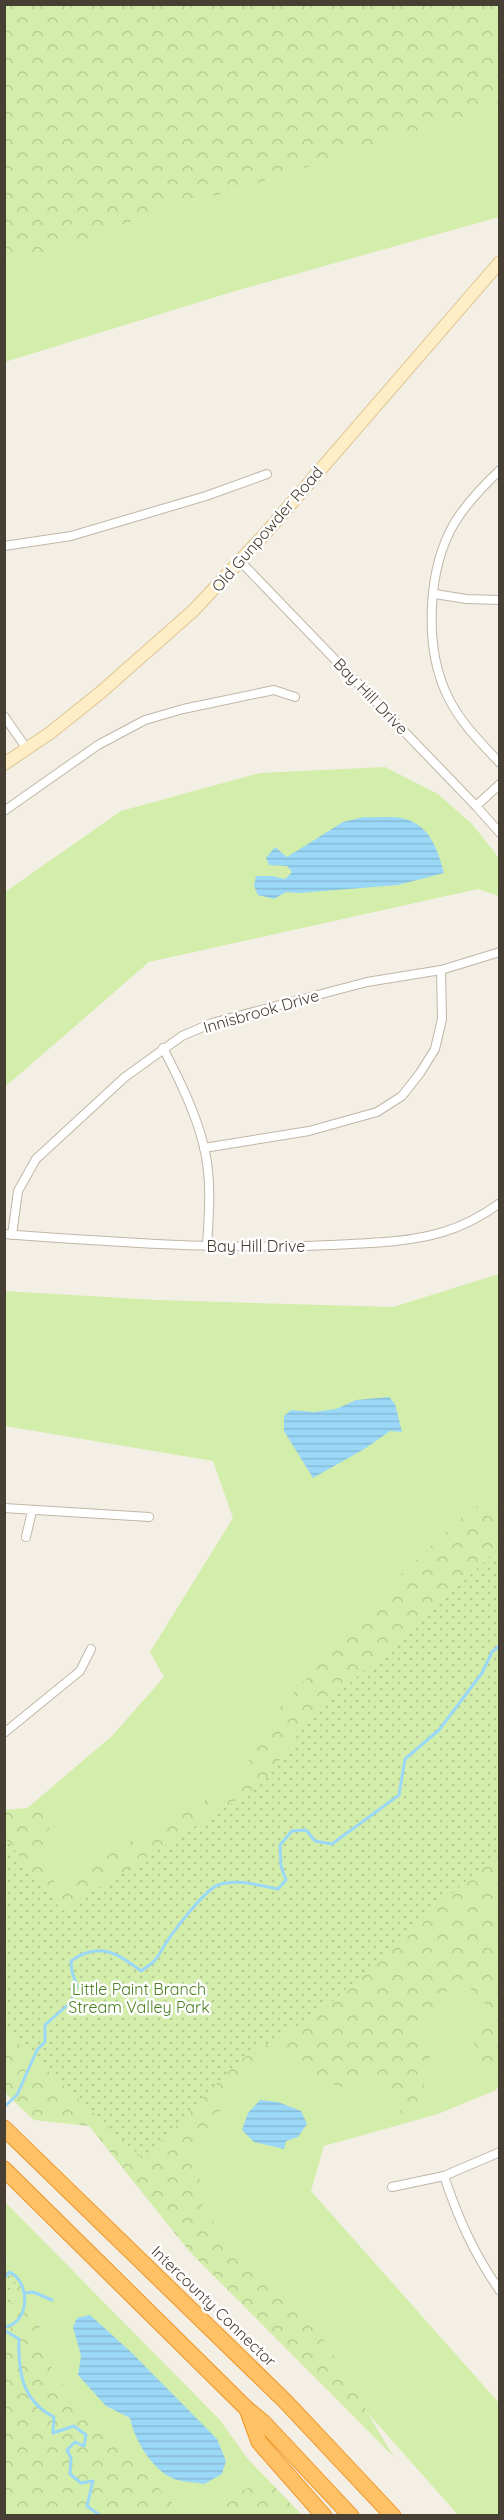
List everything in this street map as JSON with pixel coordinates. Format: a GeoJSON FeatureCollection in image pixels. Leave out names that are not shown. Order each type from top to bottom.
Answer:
{"type":"FeatureCollection","features":[{"type":"Feature","properties":{"kind":"highway","name":"Intercounty Connector"},"geometry":{"type":"LineString","coordinates":[[4,2128],[49,2169],[285,2401],[393,2516]]}},
{"type":"Feature","properties":{"kind":"highway"},"geometry":{"type":"LineString","coordinates":[[4,2169],[247,2409],[263,2422],[351,2516]]}},
{"type":"Feature","properties":{"kind":"highway"},"geometry":{"type":"LineString","coordinates":[[247,2409],[259,2442],[324,2516]]}},
{"type":"Feature","properties":{"kind":"main road","name":"Old Gunpowder Road"},"geometry":{"type":"LineString","coordinates":[[4,764],[77,712],[194,610],[240,561],[500,262]]}},
{"type":"Feature","properties":{"kind":"street"},"geometry":{"type":"LineString","coordinates":[[500,471],[479,491],[455,523],[440,556],[431,618],[439,675],[448,697],[460,717],[500,763]]}},
{"type":"Feature","properties":{"kind":"street"},"geometry":{"type":"LineString","coordinates":[[4,546],[82,533],[206,496],[267,474]]}},
{"type":"Feature","properties":{"kind":"street","name":"Bay Hill Drive"},"geometry":{"type":"LineString","coordinates":[[240,561],[500,833]]}},
{"type":"Feature","properties":{"kind":"street"},"geometry":{"type":"LineString","coordinates":[[435,594],[466,599],[500,600]]}},
{"type":"Feature","properties":{"kind":"street"},"geometry":{"type":"LineString","coordinates":[[4,811],[98,745],[145,720],[183,709],[274,690],[295,697]]}},
{"type":"Feature","properties":{"kind":"street"},"geometry":{"type":"LineString","coordinates":[[4,716],[27,749]]}},
{"type":"Feature","properties":{"kind":"street"},"geometry":{"type":"LineString","coordinates":[[476,806],[500,784]]}},
{"type":"Feature","properties":{"kind":"street","name":"Innisbrook Drive"},"geometry":{"type":"LineString","coordinates":[[8,1235],[18,1191],[36,1159],[125,1077],[182,1036],[222,1020],[367,982],[441,970],[500,952]]}},
{"type":"Feature","properties":{"kind":"street"},"geometry":{"type":"LineString","coordinates":[[204,1148],[309,1131],[377,1112],[402,1096],[435,1049],[442,1019],[441,970]]}},
{"type":"Feature","properties":{"kind":"street"},"geometry":{"type":"LineString","coordinates":[[163,1048],[188,1101],[204,1148],[210,1194],[207,1246]]}},
{"type":"Feature","properties":{"kind":"street","name":"Bay Hill Drive"},"geometry":{"type":"LineString","coordinates":[[8,1235],[207,1246],[279,1247],[419,1238],[461,1226],[500,1203]]}},
{"type":"Feature","properties":{"kind":"street"},"geometry":{"type":"LineString","coordinates":[[4,1508],[148,1517]]}},
{"type":"Feature","properties":{"kind":"street"},"geometry":{"type":"LineString","coordinates":[[26,1537],[32,1511]]}},
{"type":"Feature","properties":{"kind":"street"},"geometry":{"type":"LineString","coordinates":[[4,1733],[80,1671],[91,1649]]}},
{"type":"Feature","properties":{"kind":"street"},"geometry":{"type":"LineString","coordinates":[[392,2187],[444,2175],[500,2152]]}},
{"type":"Feature","properties":{"kind":"street"},"geometry":{"type":"LineString","coordinates":[[444,2175],[460,2223],[480,2263],[500,2291]]}},
{"type":"Feature","properties":{"kind":"green space"},"geometry":{"type":"Polygon","coordinates":[[[5,4],[499,5],[499,105],[224,194],[175,203],[96,236],[5,264],[5,4]]]}},
{"type":"Feature","properties":{"kind":"green space"},"geometry":{"type":"Polygon","coordinates":[[[499,105],[499,217],[232,292],[5,362],[5,264],[96,236],[175,203],[224,194],[499,105]]]}},
{"type":"Feature","properties":{"kind":"green space"},"geometry":{"type":"Polygon","coordinates":[[[385,767],[438,794],[472,824],[499,858],[499,896],[478,889],[149,962],[5,1087],[5,892],[121,811],[260,773],[385,767]]]}},
{"type":"Feature","properties":{"kind":"green space"},"geometry":{"type":"Polygon","coordinates":[[[499,1274],[499,1547],[263,1783],[62,1911],[5,1827],[112,1736],[164,1677],[150,1652],[233,1518],[213,1461],[5,1426],[4,1291],[157,1300],[393,1307],[499,1274]]]}},
{"type":"Feature","properties":{"kind":"green space","name":"Little Paint Branch Stream Valley Park"},"geometry":{"type":"Polygon","coordinates":[[[491,1495],[499,1496],[499,2073],[486,2083],[473,2046],[489,2008],[466,1984],[438,1995],[421,2033],[430,2057],[420,2104],[403,2115],[373,2080],[342,2087],[304,2077],[274,2051],[241,2071],[197,2153],[203,2211],[319,2332],[394,2457],[189,2251],[89,2126],[34,2120],[5,2093],[5,1810],[58,1805],[38,1858],[61,1891],[117,1849],[235,1784],[277,1711],[398,1577],[460,1519],[491,1495]]]}},
{"type":"Feature","properties":{"kind":"green space","name":"Little Paint Branch Stream Valley Park"},"geometry":{"type":"Polygon","coordinates":[[[499,1548],[499,1851],[323,2010],[239,2061],[143,2159],[5,2031],[5,1838],[62,1911],[263,1783],[311,1717],[429,1614],[499,1548]]]}},
{"type":"Feature","properties":{"kind":"green space"},"geometry":{"type":"Polygon","coordinates":[[[499,1851],[499,2086],[496,2090],[438,2114],[324,2146],[311,2191],[499,2403],[499,2515],[458,2515],[143,2159],[239,2061],[499,1851]]]}},
{"type":"Feature","properties":{"kind":"green space"},"geometry":{"type":"Polygon","coordinates":[[[5,2202],[220,2420],[247,2458],[271,2483],[252,2486],[194,2515],[177,2507],[102,2430],[66,2388],[46,2359],[41,2342],[39,2318],[26,2300],[24,2287],[27,2270],[11,2264],[5,2257],[5,2202]]]}},
{"type":"Feature","properties":{"kind":"green space"},"geometry":{"type":"Polygon","coordinates":[[[4,2257],[11,2264],[27,2269],[24,2287],[26,2300],[39,2318],[41,2342],[46,2359],[66,2388],[102,2430],[177,2507],[194,2515],[5,2515],[4,2257]]]}},
{"type":"Feature","properties":{"kind":"green space"},"geometry":{"type":"Polygon","coordinates":[[[4,2272],[16,2282],[8,2291],[16,2298],[5,2310],[4,2272]]]}},
{"type":"Feature","properties":{"kind":"green space"},"geometry":{"type":"Polygon","coordinates":[[[271,2483],[302,2515],[194,2515],[252,2486],[271,2483]]]}},
{"type":"Feature","properties":{"kind":"water"},"geometry":{"type":"Polygon","coordinates":[[[364,817],[398,817],[419,826],[431,838],[444,873],[398,885],[299,893],[286,892],[274,899],[258,895],[254,886],[256,876],[285,879],[292,872],[287,866],[269,865],[266,858],[275,847],[287,857],[343,822],[364,817]]]}},
{"type":"Feature","properties":{"kind":"water"},"geometry":{"type":"Polygon","coordinates":[[[389,1397],[395,1404],[402,1432],[390,1431],[366,1448],[313,1478],[284,1431],[284,1416],[291,1410],[314,1412],[336,1409],[356,1400],[389,1397]]]}},
{"type":"Feature","properties":{"kind":"water"},"geometry":{"type":"Polygon","coordinates":[[[260,2100],[278,2102],[301,2111],[307,2124],[298,2137],[286,2141],[284,2149],[254,2142],[242,2130],[248,2113],[260,2100]]]}},
{"type":"Feature","properties":{"kind":"water"},"geometry":{"type":"Polygon","coordinates":[[[90,2315],[132,2353],[217,2439],[226,2461],[222,2474],[204,2484],[170,2477],[156,2467],[144,2452],[135,2435],[130,2418],[106,2406],[78,2375],[81,2356],[73,2327],[77,2318],[90,2315]]]}},
{"type":"Feature","properties":{"kind":"waterway"},"geometry":{"type":"LineString","coordinates":[[4,2107],[17,2095],[37,2050],[45,2042],[45,2025],[71,2002],[77,1986],[71,1961],[90,1952],[108,1952],[124,1959],[141,1971],[155,1960],[184,1919],[212,1888],[232,1882],[278,1889],[286,1880],[281,1866],[280,1845],[292,1831],[306,1830],[315,1841],[332,1844],[399,1795],[405,1759],[439,1730],[482,1673],[492,1652],[500,1645]]}},
{"type":"Feature","properties":{"kind":"waterway"},"geometry":{"type":"LineString","coordinates":[[4,2278],[10,2272],[17,2277],[22,2285],[25,2303],[19,2319],[4,2327]]}},
{"type":"Feature","properties":{"kind":"waterway"},"geometry":{"type":"LineString","coordinates":[[25,2293],[33,2292],[52,2300]]}},
{"type":"Feature","properties":{"kind":"waterway"},"geometry":{"type":"LineString","coordinates":[[4,2330],[19,2339],[21,2374],[24,2384],[35,2403],[54,2417],[53,2433],[74,2426],[86,2435],[84,2446],[75,2442],[67,2450],[71,2458],[70,2474],[81,2483],[93,2481],[87,2506],[101,2516]]}}]}
